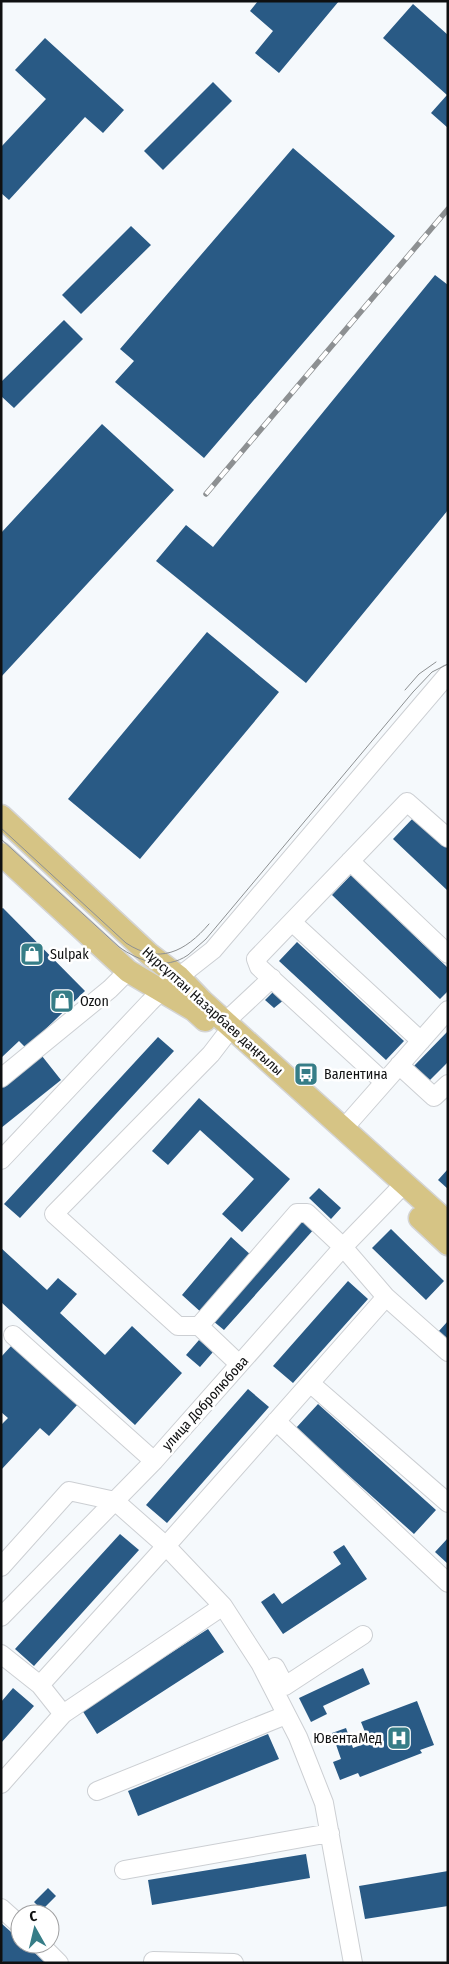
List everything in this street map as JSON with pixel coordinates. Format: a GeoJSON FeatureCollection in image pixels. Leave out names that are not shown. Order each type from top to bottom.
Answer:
{"type":"FeatureCollection","features":[{"type":"Feature","properties":{"kind":"main road","name":"Нұрсұлтан Назарбаев даңғылы"},"geometry":{"type":"LineString","coordinates":[[1,816],[149,954],[171,984],[194,1010],[225,1029],[344,1128],[448,1244]]}},
{"type":"Feature","properties":{"kind":"main road","name":"Нұрсұлтан Назарбаев даңғылы"},"geometry":{"type":"LineString","coordinates":[[1,854],[128,971],[171,984]]}},
{"type":"Feature","properties":{"kind":"main road","name":"Нұрсұлтан Назарбаев даңғылы"},"geometry":{"type":"LineString","coordinates":[[225,1029],[348,1148],[400,1190],[448,1224]]}},
{"type":"Feature","properties":{"kind":"street"},"geometry":{"type":"LineString","coordinates":[[1,1160],[171,984],[212,950],[448,674]]}},
{"type":"Feature","properties":{"kind":"street"},"geometry":{"type":"LineString","coordinates":[[384,1082],[259,967],[256,958],[407,802],[448,838]]}},
{"type":"Feature","properties":{"kind":"street"},"geometry":{"type":"LineString","coordinates":[[350,861],[448,954]]}},
{"type":"Feature","properties":{"kind":"street"},"geometry":{"type":"LineString","coordinates":[[292,922],[420,1041]]}},
{"type":"Feature","properties":{"kind":"street"},"geometry":{"type":"LineString","coordinates":[[1,1078],[110,989],[128,971]]}},
{"type":"Feature","properties":{"kind":"street"},"geometry":{"type":"LineString","coordinates":[[239,1364],[199,1326],[178,1326],[54,1214],[211,1054],[225,1029],[272,978]]}},
{"type":"Feature","properties":{"kind":"street"},"geometry":{"type":"LineString","coordinates":[[344,1128],[448,1010]]}},
{"type":"Feature","properties":{"kind":"street"},"geometry":{"type":"LineString","coordinates":[[399,1065],[434,1097],[448,1084]]}},
{"type":"Feature","properties":{"kind":"street","name":"улица Добролюбова"},"geometry":{"type":"LineString","coordinates":[[1,1617],[154,1461],[343,1247],[400,1190]]}},
{"type":"Feature","properties":{"kind":"street"},"geometry":{"type":"LineString","coordinates":[[199,1326],[297,1213],[307,1213],[343,1247],[386,1297],[448,1352]]}},
{"type":"Feature","properties":{"kind":"street"},"geometry":{"type":"LineString","coordinates":[[40,1685],[166,1546],[386,1297]]}},
{"type":"Feature","properties":{"kind":"street"},"geometry":{"type":"LineString","coordinates":[[13,1335],[154,1461]]}},
{"type":"Feature","properties":{"kind":"street"},"geometry":{"type":"LineString","coordinates":[[310,1383],[448,1503]]}},
{"type":"Feature","properties":{"kind":"street"},"geometry":{"type":"LineString","coordinates":[[276,1422],[448,1583]]}},
{"type":"Feature","properties":{"kind":"street"},"geometry":{"type":"LineString","coordinates":[[1,1567],[69,1492],[115,1501],[166,1546],[223,1606],[260,1663],[298,1737],[324,1803],[353,1963]]}},
{"type":"Feature","properties":{"kind":"street"},"geometry":{"type":"LineString","coordinates":[[1,1784],[63,1714],[223,1606]]}},
{"type":"Feature","properties":{"kind":"street"},"geometry":{"type":"LineString","coordinates":[[260,1663],[270,1655],[285,1686],[364,1635]]}},
{"type":"Feature","properties":{"kind":"street"},"geometry":{"type":"LineString","coordinates":[[1,1654],[40,1685],[63,1714]]}},
{"type":"Feature","properties":{"kind":"street"},"geometry":{"type":"LineString","coordinates":[[97,1791],[286,1715]]}},
{"type":"Feature","properties":{"kind":"street"},"geometry":{"type":"LineString","coordinates":[[124,1870],[330,1833]]}},
{"type":"Feature","properties":{"kind":"street"},"geometry":{"type":"LineString","coordinates":[[50,1954],[59,1963]]}},
{"type":"Feature","properties":{"kind":"street"},"geometry":{"type":"LineString","coordinates":[[153,1961],[234,1963]]}},
{"type":"Feature","properties":{"kind":"building"},"geometry":{"type":"Polygon","coordinates":[[[258,1],[339,1],[279,73],[255,53],[273,31],[250,11],[258,1]]]}},
{"type":"Feature","properties":{"kind":"building"},"geometry":{"type":"Polygon","coordinates":[[[413,4],[448,35],[448,128],[431,113],[447,95],[383,38],[413,4]]]}},
{"type":"Feature","properties":{"kind":"building"},"geometry":{"type":"Polygon","coordinates":[[[45,38],[124,110],[103,133],[85,117],[9,200],[1,193],[1,147],[46,99],[15,70],[45,38]]]}},
{"type":"Feature","properties":{"kind":"building"},"geometry":{"type":"Polygon","coordinates":[[[213,82],[232,101],[163,170],[144,151],[213,82]]]}},
{"type":"Feature","properties":{"kind":"building"},"geometry":{"type":"Polygon","coordinates":[[[293,148],[395,236],[204,458],[115,382],[134,361],[120,349],[293,148]]]}},
{"type":"Feature","properties":{"kind":"building"},"geometry":{"type":"Polygon","coordinates":[[[131,226],[151,245],[81,314],[62,295],[131,226]]]}},
{"type":"Feature","properties":{"kind":"building"},"geometry":{"type":"Polygon","coordinates":[[[435,275],[448,285],[448,510],[306,683],[156,561],[186,525],[213,547],[435,275]]]}},
{"type":"Feature","properties":{"kind":"building"},"geometry":{"type":"Polygon","coordinates":[[[64,320],[83,339],[14,408],[1,396],[1,382],[64,320]]]}},
{"type":"Feature","properties":{"kind":"building"},"geometry":{"type":"Polygon","coordinates":[[[102,424],[174,490],[1,677],[1,533],[102,424]]]}},
{"type":"Feature","properties":{"kind":"building"},"geometry":{"type":"Polygon","coordinates":[[[207,632],[279,692],[140,859],[68,799],[207,632]]]}},
{"type":"Feature","properties":{"kind":"building"},"geometry":{"type":"Polygon","coordinates":[[[415,816],[448,846],[448,891],[393,839],[415,816]]]}},
{"type":"Feature","properties":{"kind":"building"},"geometry":{"type":"Polygon","coordinates":[[[351,875],[448,968],[448,991],[440,999],[332,895],[351,875]]]}},
{"type":"Feature","properties":{"kind":"building"},"geometry":{"type":"Polygon","coordinates":[[[3,908],[85,991],[26,1048],[19,1041],[1,1058],[1,909],[3,908]]]}},
{"type":"Feature","properties":{"kind":"building"},"geometry":{"type":"Polygon","coordinates":[[[297,942],[404,1041],[386,1060],[279,961],[297,942]]]}},
{"type":"Feature","properties":{"kind":"building"},"geometry":{"type":"Polygon","coordinates":[[[275,990],[285,999],[274,1008],[265,1000],[275,990]]]}},
{"type":"Feature","properties":{"kind":"building"},"geometry":{"type":"Polygon","coordinates":[[[448,1031],[448,1062],[427,1083],[412,1068],[448,1031]]]}},
{"type":"Feature","properties":{"kind":"building"},"geometry":{"type":"Polygon","coordinates":[[[158,1037],[174,1051],[20,1218],[4,1204],[158,1037]]]}},
{"type":"Feature","properties":{"kind":"building"},"geometry":{"type":"Polygon","coordinates":[[[42,1056],[61,1080],[1,1128],[1,1088],[42,1056]]]}},
{"type":"Feature","properties":{"kind":"building"},"geometry":{"type":"Polygon","coordinates":[[[199,1098],[290,1179],[242,1232],[222,1214],[254,1179],[200,1130],[168,1165],[152,1151],[199,1098]]]}},
{"type":"Feature","properties":{"kind":"building"},"geometry":{"type":"Polygon","coordinates":[[[448,1169],[448,1189],[438,1180],[448,1169]]]}},
{"type":"Feature","properties":{"kind":"building"},"geometry":{"type":"Polygon","coordinates":[[[319,1188],[341,1208],[331,1219],[309,1198],[319,1188]]]}},
{"type":"Feature","properties":{"kind":"building"},"geometry":{"type":"Polygon","coordinates":[[[304,1219],[315,1228],[224,1330],[213,1321],[304,1219]]]}},
{"type":"Feature","properties":{"kind":"building"},"geometry":{"type":"Polygon","coordinates":[[[391,1229],[444,1281],[426,1300],[372,1248],[391,1229]]]}},
{"type":"Feature","properties":{"kind":"building"},"geometry":{"type":"Polygon","coordinates":[[[231,1237],[252,1256],[203,1314],[182,1295],[231,1237]]]}},
{"type":"Feature","properties":{"kind":"building"},"geometry":{"type":"Polygon","coordinates":[[[1,1248],[47,1290],[58,1278],[77,1294],[60,1313],[105,1355],[132,1326],[182,1373],[135,1425],[1,1302],[1,1248]]]}},
{"type":"Feature","properties":{"kind":"building"},"geometry":{"type":"Polygon","coordinates":[[[348,1281],[368,1299],[293,1383],[273,1366],[348,1281]]]}},
{"type":"Feature","properties":{"kind":"building"},"geometry":{"type":"Polygon","coordinates":[[[448,1321],[448,1341],[438,1332],[448,1321]]]}},
{"type":"Feature","properties":{"kind":"building"},"geometry":{"type":"Polygon","coordinates":[[[199,1340],[213,1352],[200,1367],[186,1355],[199,1340]]]}},
{"type":"Feature","properties":{"kind":"building"},"geometry":{"type":"Polygon","coordinates":[[[12,1345],[78,1404],[49,1436],[40,1428],[1,1470],[1,1425],[8,1418],[1,1412],[1,1357],[12,1345]]]}},
{"type":"Feature","properties":{"kind":"building"},"geometry":{"type":"Polygon","coordinates":[[[248,1389],[269,1407],[167,1523],[146,1505],[248,1389]]]}},
{"type":"Feature","properties":{"kind":"building"},"geometry":{"type":"Polygon","coordinates":[[[318,1404],[436,1510],[414,1534],[296,1428],[318,1404]]]}},
{"type":"Feature","properties":{"kind":"building"},"geometry":{"type":"Polygon","coordinates":[[[120,1534],[139,1550],[34,1666],[15,1649],[120,1534]]]}},
{"type":"Feature","properties":{"kind":"building"},"geometry":{"type":"Polygon","coordinates":[[[448,1538],[448,1564],[435,1552],[448,1538]]]}},
{"type":"Feature","properties":{"kind":"building"},"geometry":{"type":"Polygon","coordinates":[[[344,1545],[367,1579],[283,1634],[261,1602],[274,1593],[282,1604],[341,1564],[333,1552],[344,1545]]]}},
{"type":"Feature","properties":{"kind":"building"},"geometry":{"type":"Polygon","coordinates":[[[208,1629],[224,1652],[97,1734],[82,1710],[208,1629]]]}},
{"type":"Feature","properties":{"kind":"building"},"geometry":{"type":"Polygon","coordinates":[[[363,1668],[370,1684],[323,1706],[327,1714],[311,1722],[299,1698],[363,1668]]]}},
{"type":"Feature","properties":{"kind":"building"},"geometry":{"type":"Polygon","coordinates":[[[13,1688],[34,1706],[1,1743],[1,1702],[13,1688]]]}},
{"type":"Feature","properties":{"kind":"building","name":"ЮвентаМед"},"geometry":{"type":"Polygon","coordinates":[[[417,1701],[434,1745],[420,1750],[422,1753],[360,1777],[358,1773],[340,1780],[333,1762],[341,1759],[332,1733],[346,1728],[353,1748],[369,1742],[361,1722],[417,1701]]]}},
{"type":"Feature","properties":{"kind":"building"},"geometry":{"type":"Polygon","coordinates":[[[268,1734],[279,1759],[138,1816],[128,1791],[268,1734]]]}},
{"type":"Feature","properties":{"kind":"building"},"geometry":{"type":"Polygon","coordinates":[[[306,1854],[310,1878],[152,1905],[148,1880],[306,1854]]]}},
{"type":"Feature","properties":{"kind":"building"},"geometry":{"type":"Polygon","coordinates":[[[448,1871],[448,1906],[365,1919],[359,1886],[448,1871]]]}},
{"type":"Feature","properties":{"kind":"building"},"geometry":{"type":"Polygon","coordinates":[[[48,1888],[56,1896],[48,1904],[36,1904],[34,1902],[48,1888]]]}},
{"type":"Feature","properties":{"kind":"building"},"geometry":{"type":"Polygon","coordinates":[[[1,1923],[10,1931],[10,1954],[36,1954],[46,1963],[4,1963],[1,1960],[1,1923]]]}},
{"type":"Feature","properties":{"kind":"tram line"},"geometry":{"type":"LineString","coordinates":[[405,690],[419,674],[436,662]]}},
{"type":"Feature","properties":{"kind":"tram line"},"geometry":{"type":"LineString","coordinates":[[1,839],[119,947],[135,956],[152,962],[161,963],[179,960],[188,955],[206,939],[413,692],[432,672],[448,664]]}},
{"type":"Feature","properties":{"kind":"tram line"},"geometry":{"type":"LineString","coordinates":[[1,828],[126,943],[138,950],[160,954],[171,952],[191,942],[209,924]]}},
{"type":"Feature","properties":{"kind":"railway"},"geometry":{"type":"LineString","coordinates":[[206,494],[448,209]]}},
{"type":"Feature","properties":{"kind":"place","name":"Sulpak"},"geometry":{"type":"Point","coordinates":[32,954]}},
{"type":"Feature","properties":{"kind":"place","name":"Ozon"},"geometry":{"type":"Point","coordinates":[62,1001]}},
{"type":"Feature","properties":{"kind":"place","name":"Валентина"},"geometry":{"type":"Point","coordinates":[306,1074]}},
{"type":"Feature","properties":{"kind":"place","name":"ЮвентаМед"},"geometry":{"type":"Point","coordinates":[399,1738]}}]}
